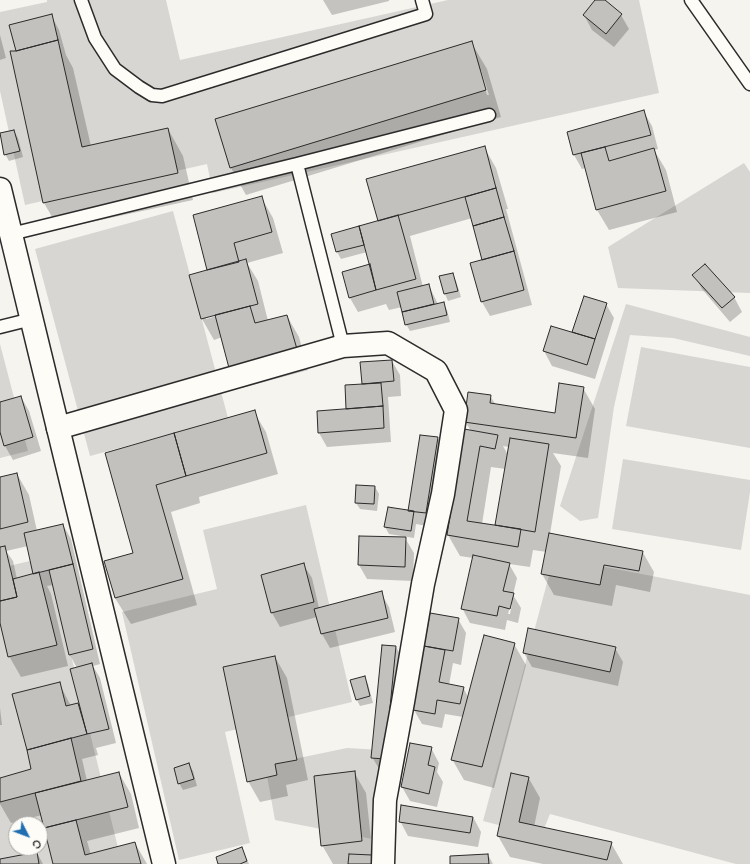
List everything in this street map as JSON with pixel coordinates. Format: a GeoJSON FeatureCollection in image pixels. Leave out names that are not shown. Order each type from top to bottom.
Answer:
{"type":"FeatureCollection","features":[{"type":"Feature","properties":{"kind":"street"},"geometry":{"type":"LineString","coordinates":[[0,189],[164,864]]}},
{"type":"Feature","properties":{"kind":"street"},"geometry":{"type":"LineString","coordinates":[[58,428],[343,346],[388,342],[436,371],[456,410],[443,494],[423,584],[385,800],[383,864]]}},
{"type":"Feature","properties":{"kind":"lane"},"geometry":{"type":"LineString","coordinates":[[81,0],[96,38],[114,69],[138,87],[152,95],[162,96],[426,14],[422,0]]}},
{"type":"Feature","properties":{"kind":"lane"},"geometry":{"type":"LineString","coordinates":[[690,0],[750,84]]}},
{"type":"Feature","properties":{"kind":"lane"},"geometry":{"type":"LineString","coordinates":[[11,234],[489,116]]}},
{"type":"Feature","properties":{"kind":"lane"},"geometry":{"type":"LineString","coordinates":[[297,164],[343,346]]}},
{"type":"Feature","properties":{"kind":"lane"},"geometry":{"type":"LineString","coordinates":[[0,327],[32,319]]}},
{"type":"Feature","properties":{"kind":"shaded area"},"geometry":{"type":"Polygon","coordinates":[[[47,0],[166,0],[180,60],[448,0],[639,0],[659,93],[213,193],[207,164],[25,205],[0,91],[0,12],[47,2],[47,0]]]}},
{"type":"Feature","properties":{"kind":"shaded area"},"geometry":{"type":"Polygon","coordinates":[[[744,163],[750,172],[750,293],[618,288],[608,247],[744,163]]]}},
{"type":"Feature","properties":{"kind":"shaded area"},"geometry":{"type":"Polygon","coordinates":[[[173,211],[228,418],[90,456],[35,249],[173,211]]]}},
{"type":"Feature","properties":{"kind":"shaded area"},"geometry":{"type":"Polygon","coordinates":[[[626,304],[750,337],[750,356],[673,338],[630,335],[614,407],[598,518],[580,521],[560,506],[626,304]]]}},
{"type":"Feature","properties":{"kind":"shaded area"},"geometry":{"type":"Polygon","coordinates":[[[0,344],[28,451],[0,458],[0,344]]]}},
{"type":"Feature","properties":{"kind":"shaded area"},"geometry":{"type":"Polygon","coordinates":[[[641,347],[750,367],[750,448],[626,426],[641,347]]]}},
{"type":"Feature","properties":{"kind":"shaded area"},"geometry":{"type":"Polygon","coordinates":[[[623,459],[750,480],[750,492],[741,550],[612,529],[623,459]]]}},
{"type":"Feature","properties":{"kind":"shaded area"},"geometry":{"type":"Polygon","coordinates":[[[306,505],[352,702],[225,732],[250,843],[179,860],[122,612],[217,589],[203,530],[306,505]]]}},
{"type":"Feature","properties":{"kind":"shaded area"},"geometry":{"type":"Polygon","coordinates":[[[47,557],[122,864],[0,864],[0,568],[47,557]]]}},
{"type":"Feature","properties":{"kind":"shaded area"},"geometry":{"type":"Polygon","coordinates":[[[554,557],[750,595],[750,864],[736,864],[550,814],[541,836],[483,821],[554,557]]]}},
{"type":"Feature","properties":{"kind":"shaded area"},"geometry":{"type":"Polygon","coordinates":[[[347,748],[400,751],[393,843],[275,820],[265,765],[347,748]]]}},
{"type":"Feature","properties":{"kind":"building"},"geometry":{"type":"Polygon","coordinates":[[[595,0],[605,0],[622,14],[606,34],[583,15],[595,0]]]}},
{"type":"Feature","properties":{"kind":"building"},"geometry":{"type":"Polygon","coordinates":[[[52,14],[58,40],[16,51],[9,25],[52,14]]]}},
{"type":"Feature","properties":{"kind":"building"},"geometry":{"type":"Polygon","coordinates":[[[58,40],[82,147],[168,128],[178,173],[43,203],[10,51],[16,51],[58,40]]]}},
{"type":"Feature","properties":{"kind":"building"},"geometry":{"type":"Polygon","coordinates":[[[472,41],[486,90],[230,168],[215,119],[472,41]]]}},
{"type":"Feature","properties":{"kind":"building"},"geometry":{"type":"Polygon","coordinates":[[[644,110],[651,135],[573,155],[567,132],[644,110]]]}},
{"type":"Feature","properties":{"kind":"building"},"geometry":{"type":"Polygon","coordinates":[[[14,130],[20,151],[4,155],[0,133],[14,130]]]}},
{"type":"Feature","properties":{"kind":"building"},"geometry":{"type":"Polygon","coordinates":[[[485,146],[496,188],[378,221],[366,179],[485,146]]]}},
{"type":"Feature","properties":{"kind":"building"},"geometry":{"type":"Polygon","coordinates":[[[605,147],[609,161],[654,148],[666,191],[596,210],[581,153],[605,147]]]}},
{"type":"Feature","properties":{"kind":"building"},"geometry":{"type":"Polygon","coordinates":[[[496,188],[504,217],[473,226],[465,197],[496,188]]]}},
{"type":"Feature","properties":{"kind":"building"},"geometry":{"type":"Polygon","coordinates":[[[262,196],[272,232],[234,243],[239,262],[207,270],[193,215],[262,196]]]}},
{"type":"Feature","properties":{"kind":"building"},"geometry":{"type":"Polygon","coordinates":[[[398,215],[416,279],[376,290],[359,226],[398,215]]]}},
{"type":"Feature","properties":{"kind":"building"},"geometry":{"type":"Polygon","coordinates":[[[504,217],[514,251],[482,260],[473,226],[504,217]]]}},
{"type":"Feature","properties":{"kind":"building"},"geometry":{"type":"Polygon","coordinates":[[[359,226],[364,245],[336,252],[331,234],[359,226]]]}},
{"type":"Feature","properties":{"kind":"building"},"geometry":{"type":"Polygon","coordinates":[[[514,251],[524,290],[481,302],[470,263],[514,251]]]}},
{"type":"Feature","properties":{"kind":"building"},"geometry":{"type":"Polygon","coordinates":[[[246,259],[258,304],[201,319],[189,275],[246,259]]]}},
{"type":"Feature","properties":{"kind":"building"},"geometry":{"type":"Polygon","coordinates":[[[370,264],[376,290],[349,298],[342,272],[370,264]]]}},
{"type":"Feature","properties":{"kind":"building"},"geometry":{"type":"Polygon","coordinates":[[[705,264],[735,297],[722,308],[692,275],[705,264]]]}},
{"type":"Feature","properties":{"kind":"building"},"geometry":{"type":"Polygon","coordinates":[[[453,273],[458,291],[444,294],[439,276],[453,273]]]}},
{"type":"Feature","properties":{"kind":"building"},"geometry":{"type":"Polygon","coordinates":[[[429,284],[434,304],[402,312],[397,292],[429,284]]]}},
{"type":"Feature","properties":{"kind":"building"},"geometry":{"type":"Polygon","coordinates":[[[584,296],[607,303],[595,339],[572,332],[584,296]]]}},
{"type":"Feature","properties":{"kind":"building"},"geometry":{"type":"Polygon","coordinates":[[[444,302],[447,315],[405,325],[402,312],[444,302]]]}},
{"type":"Feature","properties":{"kind":"building"},"geometry":{"type":"Polygon","coordinates":[[[250,306],[255,323],[287,315],[297,349],[229,368],[215,315],[250,306]]]}},
{"type":"Feature","properties":{"kind":"building"},"geometry":{"type":"Polygon","coordinates":[[[551,326],[595,339],[587,365],[543,351],[551,326]]]}},
{"type":"Feature","properties":{"kind":"building"},"geometry":{"type":"Polygon","coordinates":[[[392,360],[394,381],[362,384],[360,362],[392,360]]]}},
{"type":"Feature","properties":{"kind":"building"},"geometry":{"type":"Polygon","coordinates":[[[381,383],[383,406],[346,409],[345,385],[381,383]]]}},
{"type":"Feature","properties":{"kind":"building"},"geometry":{"type":"Polygon","coordinates":[[[559,383],[584,387],[576,438],[464,422],[468,392],[491,395],[490,403],[555,413],[559,383]]]}},
{"type":"Feature","properties":{"kind":"building"},"geometry":{"type":"Polygon","coordinates":[[[21,396],[33,437],[4,446],[0,432],[0,402],[21,396]]]}},
{"type":"Feature","properties":{"kind":"building"},"geometry":{"type":"Polygon","coordinates":[[[383,406],[384,428],[318,433],[317,411],[383,406]]]}},
{"type":"Feature","properties":{"kind":"building"},"geometry":{"type":"Polygon","coordinates":[[[255,410],[267,453],[186,476],[174,433],[255,410]]]}},
{"type":"Feature","properties":{"kind":"building"},"geometry":{"type":"Polygon","coordinates":[[[464,429],[498,435],[495,449],[480,446],[467,521],[521,529],[518,547],[447,535],[464,429]]]}},
{"type":"Feature","properties":{"kind":"building"},"geometry":{"type":"Polygon","coordinates":[[[174,433],[186,476],[156,485],[183,579],[115,598],[104,561],[133,553],[105,453],[174,433]]]}},
{"type":"Feature","properties":{"kind":"building"},"geometry":{"type":"Polygon","coordinates":[[[420,435],[438,437],[426,513],[408,511],[420,435]]]}},
{"type":"Feature","properties":{"kind":"building"},"geometry":{"type":"Polygon","coordinates":[[[510,438],[549,444],[535,532],[495,525],[510,438]]]}},
{"type":"Feature","properties":{"kind":"building"},"geometry":{"type":"Polygon","coordinates":[[[17,473],[28,522],[0,529],[0,477],[17,473]]]}},
{"type":"Feature","properties":{"kind":"building"},"geometry":{"type":"Polygon","coordinates":[[[356,485],[375,486],[374,504],[355,503],[356,485]]]}},
{"type":"Feature","properties":{"kind":"building"},"geometry":{"type":"Polygon","coordinates":[[[388,507],[414,511],[411,531],[384,527],[388,507]]]}},
{"type":"Feature","properties":{"kind":"building"},"geometry":{"type":"Polygon","coordinates":[[[63,524],[73,564],[33,574],[24,533],[63,524]]]}},
{"type":"Feature","properties":{"kind":"building"},"geometry":{"type":"Polygon","coordinates":[[[549,533],[643,551],[639,571],[604,565],[600,585],[541,574],[549,533]]]}},
{"type":"Feature","properties":{"kind":"building"},"geometry":{"type":"Polygon","coordinates":[[[359,536],[406,537],[405,567],[358,565],[359,536]]]}},
{"type":"Feature","properties":{"kind":"building"},"geometry":{"type":"Polygon","coordinates":[[[5,546],[17,597],[0,601],[0,547],[5,546]]]}},
{"type":"Feature","properties":{"kind":"building"},"geometry":{"type":"Polygon","coordinates":[[[473,555],[510,563],[503,591],[514,593],[510,609],[499,606],[497,616],[461,609],[473,555]]]}},
{"type":"Feature","properties":{"kind":"building"},"geometry":{"type":"Polygon","coordinates":[[[304,563],[314,602],[271,613],[261,575],[304,563]]]}},
{"type":"Feature","properties":{"kind":"building"},"geometry":{"type":"Polygon","coordinates":[[[73,564],[93,649],[69,655],[49,570],[73,564]]]}},
{"type":"Feature","properties":{"kind":"building"},"geometry":{"type":"Polygon","coordinates":[[[39,572],[57,645],[8,657],[0,623],[0,601],[17,597],[13,579],[39,572]]]}},
{"type":"Feature","properties":{"kind":"building"},"geometry":{"type":"Polygon","coordinates":[[[382,591],[388,618],[321,634],[314,609],[382,591]]]}},
{"type":"Feature","properties":{"kind":"building"},"geometry":{"type":"Polygon","coordinates":[[[430,613],[459,618],[453,651],[424,646],[430,613]]]}},
{"type":"Feature","properties":{"kind":"building"},"geometry":{"type":"Polygon","coordinates":[[[528,628],[616,647],[610,672],[523,653],[528,628]]]}},
{"type":"Feature","properties":{"kind":"building"},"geometry":{"type":"Polygon","coordinates":[[[484,635],[515,643],[482,767],[451,760],[484,635]]]}},
{"type":"Feature","properties":{"kind":"building"},"geometry":{"type":"Polygon","coordinates":[[[382,645],[396,646],[385,759],[371,758],[382,645]]]}},
{"type":"Feature","properties":{"kind":"building"},"geometry":{"type":"Polygon","coordinates":[[[424,646],[445,650],[439,682],[464,687],[460,704],[437,700],[435,714],[413,710],[424,646]]]}},
{"type":"Feature","properties":{"kind":"building"},"geometry":{"type":"Polygon","coordinates":[[[275,656],[297,760],[275,764],[277,775],[247,782],[223,667],[275,656]]]}},
{"type":"Feature","properties":{"kind":"building"},"geometry":{"type":"Polygon","coordinates":[[[92,663],[109,729],[87,734],[70,669],[92,663]]]}},
{"type":"Feature","properties":{"kind":"building"},"geometry":{"type":"Polygon","coordinates":[[[365,676],[370,696],[356,700],[350,680],[365,676]]]}},
{"type":"Feature","properties":{"kind":"building"},"geometry":{"type":"Polygon","coordinates":[[[60,682],[66,706],[78,703],[87,734],[27,750],[12,694],[60,682]]]}},
{"type":"Feature","properties":{"kind":"building"},"geometry":{"type":"Polygon","coordinates":[[[71,738],[81,781],[0,802],[0,778],[31,769],[27,750],[71,738]]]}},
{"type":"Feature","properties":{"kind":"building"},"geometry":{"type":"Polygon","coordinates":[[[410,743],[432,747],[428,765],[435,767],[429,794],[401,787],[410,743]]]}},
{"type":"Feature","properties":{"kind":"building"},"geometry":{"type":"Polygon","coordinates":[[[189,763],[194,779],[178,784],[174,768],[189,763]]]}},
{"type":"Feature","properties":{"kind":"building"},"geometry":{"type":"Polygon","coordinates":[[[355,771],[362,841],[321,846],[314,776],[355,771]]]}},
{"type":"Feature","properties":{"kind":"building"},"geometry":{"type":"Polygon","coordinates":[[[119,772],[128,807],[48,827],[48,816],[41,816],[35,793],[119,772]]]}},
{"type":"Feature","properties":{"kind":"building"},"geometry":{"type":"Polygon","coordinates":[[[511,773],[529,777],[519,822],[612,842],[607,860],[497,836],[511,773]]]}},
{"type":"Feature","properties":{"kind":"building"},"geometry":{"type":"Polygon","coordinates":[[[401,805],[473,817],[470,833],[399,822],[401,805]]]}},
{"type":"Feature","properties":{"kind":"building"},"geometry":{"type":"Polygon","coordinates":[[[76,820],[85,855],[135,842],[141,864],[53,864],[48,844],[48,827],[76,820]]]}},
{"type":"Feature","properties":{"kind":"building"},"geometry":{"type":"Polygon","coordinates":[[[242,847],[247,861],[240,864],[218,864],[216,857],[242,847]]]}},
{"type":"Feature","properties":{"kind":"building"},"geometry":{"type":"Polygon","coordinates":[[[349,854],[372,855],[372,864],[348,864],[349,854]]]}},
{"type":"Feature","properties":{"kind":"building"},"geometry":{"type":"Polygon","coordinates":[[[488,854],[489,864],[450,864],[450,856],[488,854]]]}},
{"type":"Feature","properties":{"kind":"building"},"geometry":{"type":"Polygon","coordinates":[[[16,856],[38,856],[39,864],[0,864],[0,859],[16,856]]]}}]}
